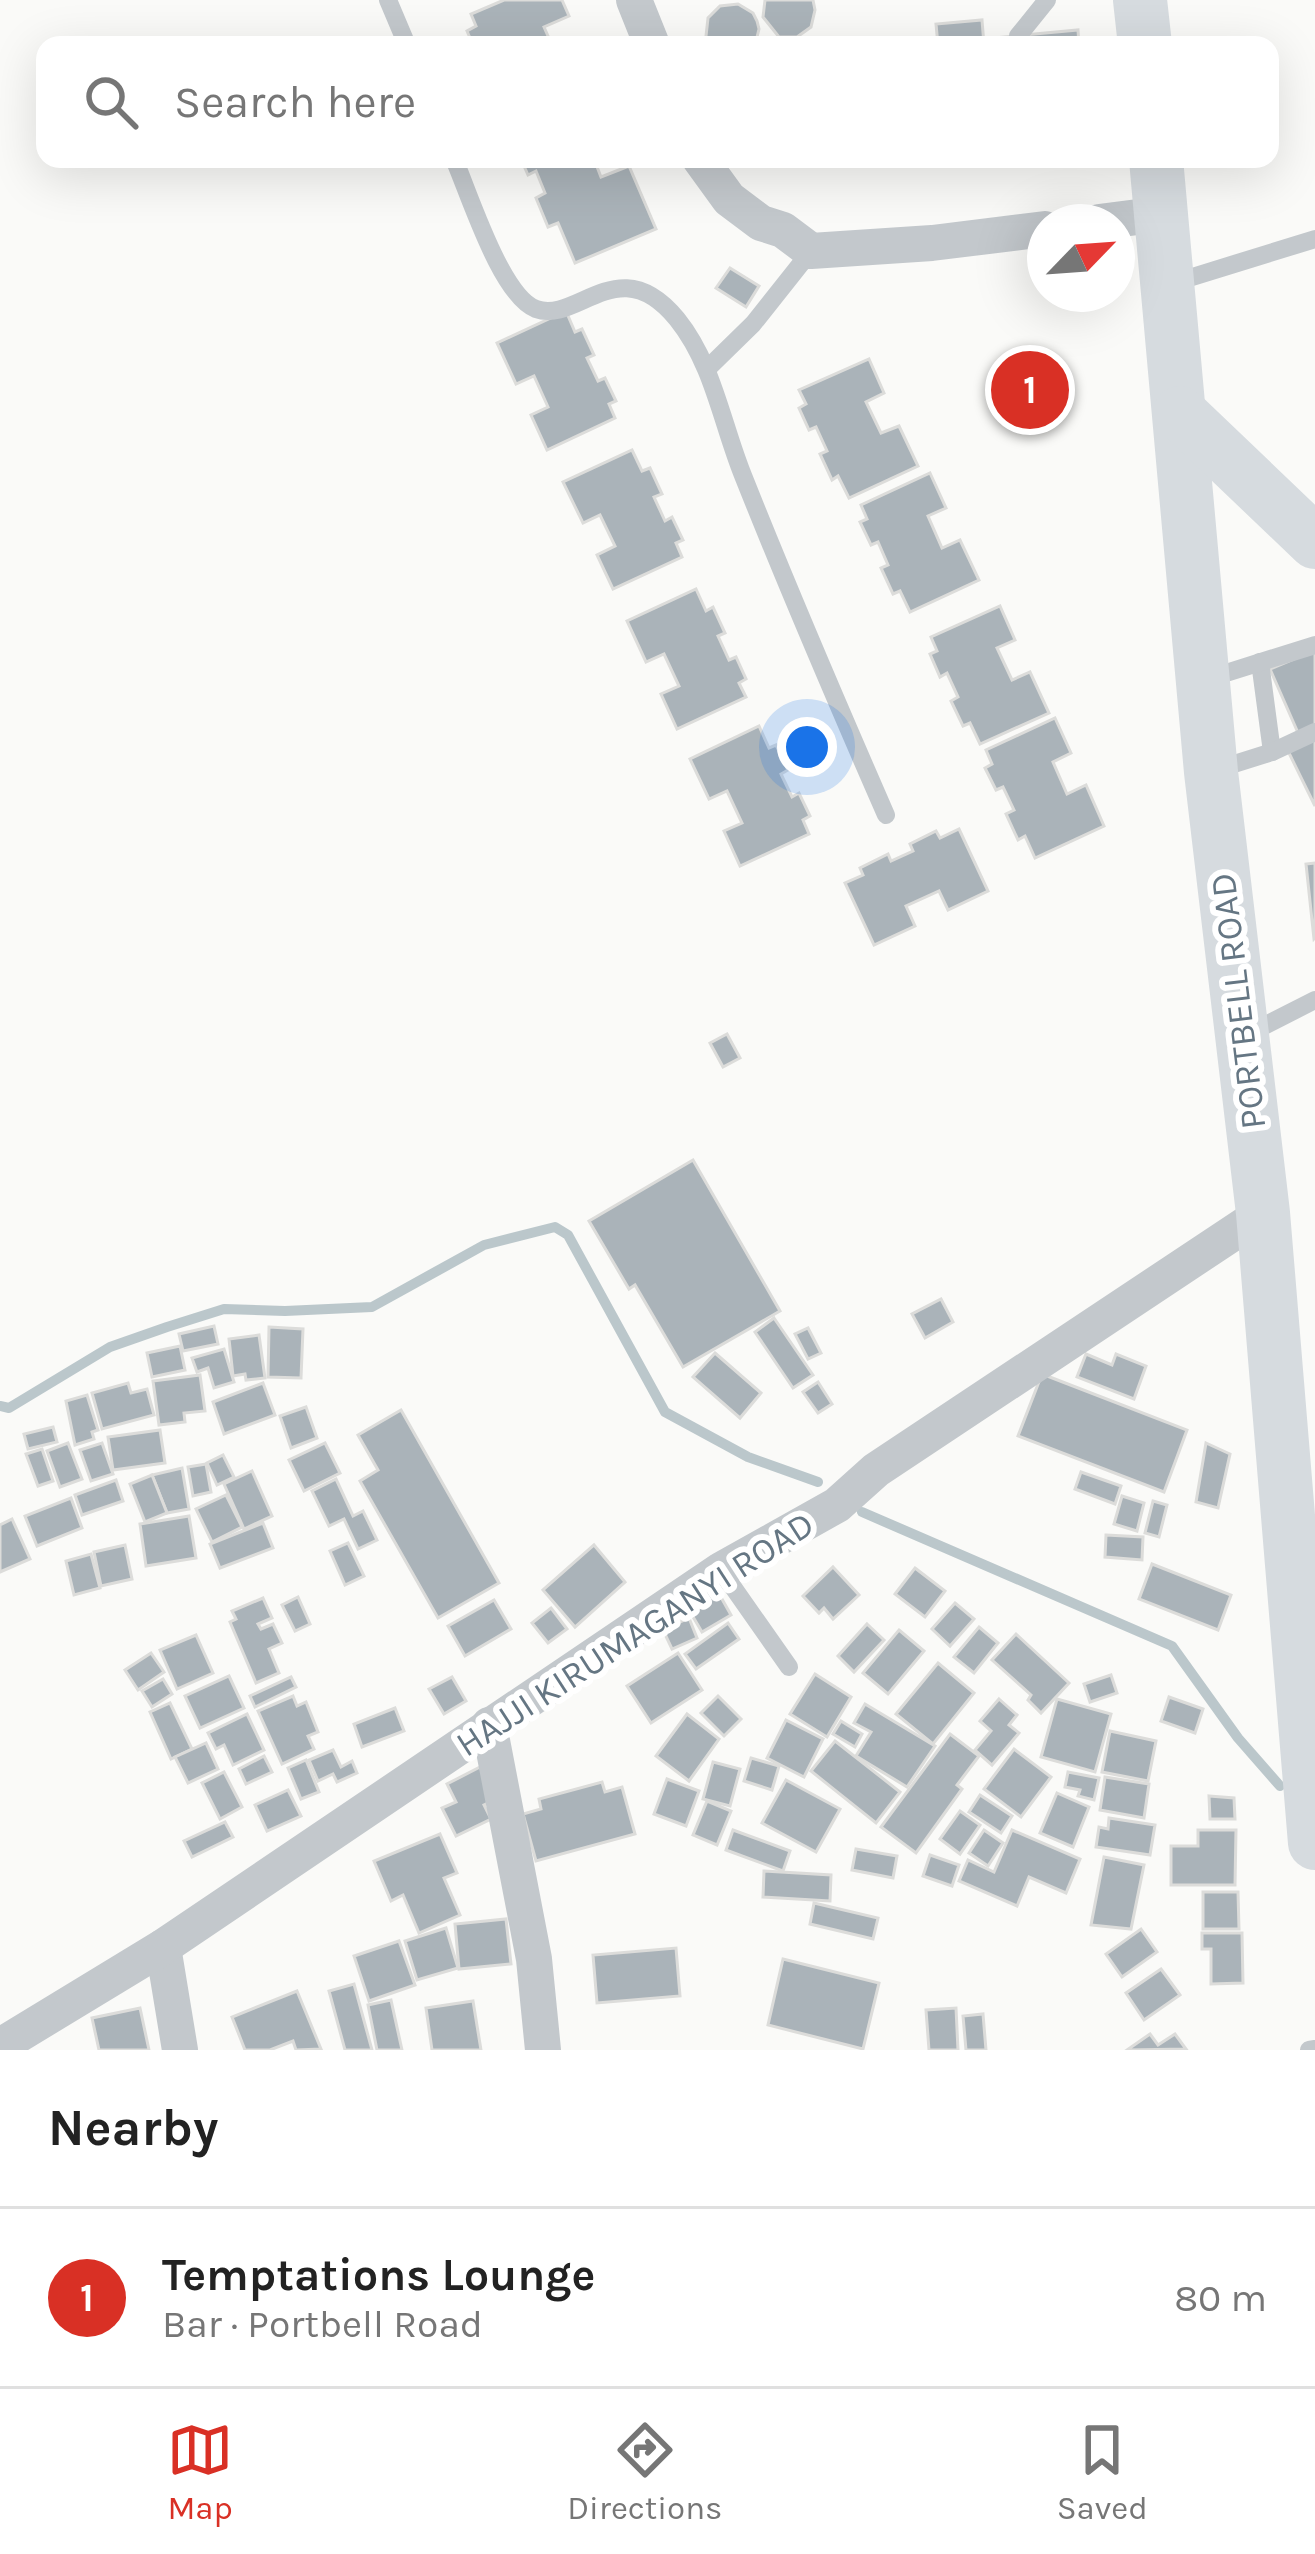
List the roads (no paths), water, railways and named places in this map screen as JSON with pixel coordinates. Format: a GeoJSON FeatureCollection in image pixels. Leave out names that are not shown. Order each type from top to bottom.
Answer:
{"type":"FeatureCollection","features":[{"type":"Feature","properties":{"kind":"main road"},"geometry":{"type":"LineString","coordinates":[[1140,0],[1144,36]]}},
{"type":"Feature","properties":{"kind":"main road","name":"PORTBELL ROAD"},"geometry":{"type":"LineString","coordinates":[[1157,168],[1211,772],[1262,1213],[1315,1844]]}},
{"type":"Feature","properties":{"kind":"main road"},"geometry":{"type":"LineString","coordinates":[[1180,413],[1315,542]]}},
{"type":"Feature","properties":{"kind":"street"},"geometry":{"type":"LineString","coordinates":[[634,0],[648,36]]}},
{"type":"Feature","properties":{"kind":"street"},"geometry":{"type":"LineString","coordinates":[[707,168],[729,199],[811,250],[1027,231]]}},
{"type":"Feature","properties":{"kind":"street"},"geometry":{"type":"LineString","coordinates":[[1135,217],[1161,214]]}},
{"type":"Feature","properties":{"kind":"street","name":"HAJJI KIRUMAGANYI ROAD"},"geometry":{"type":"LineString","coordinates":[[0,2045],[163,1947],[722,1570],[837,1505],[875,1470],[1262,1213]]}},
{"type":"Feature","properties":{"kind":"street"},"geometry":{"type":"LineString","coordinates":[[489,1725],[534,1959],[543,2050]]}},
{"type":"Feature","properties":{"kind":"street"},"geometry":{"type":"LineString","coordinates":[[163,1947],[180,2050]]}},
{"type":"Feature","properties":{"kind":"lane"},"geometry":{"type":"LineString","coordinates":[[388,0],[403,36]]}},
{"type":"Feature","properties":{"kind":"lane"},"geometry":{"type":"LineString","coordinates":[[1018,35],[1047,0]]}},
{"type":"Feature","properties":{"kind":"lane"},"geometry":{"type":"LineString","coordinates":[[458,168],[496,257],[516,291],[533,308],[553,311],[613,287],[655,297],[678,320],[707,369],[741,472],[886,815]]}},
{"type":"Feature","properties":{"kind":"lane"},"geometry":{"type":"LineString","coordinates":[[1168,284],[1315,239]]}},
{"type":"Feature","properties":{"kind":"lane"},"geometry":{"type":"LineString","coordinates":[[707,369],[753,325],[811,250]]}},
{"type":"Feature","properties":{"kind":"lane"},"geometry":{"type":"LineString","coordinates":[[1203,680],[1315,645]]}},
{"type":"Feature","properties":{"kind":"lane"},"geometry":{"type":"LineString","coordinates":[[1260,662],[1272,752]]}},
{"type":"Feature","properties":{"kind":"lane"},"geometry":{"type":"LineString","coordinates":[[1211,772],[1315,732]]}},
{"type":"Feature","properties":{"kind":"lane"},"geometry":{"type":"LineString","coordinates":[[1242,1037],[1315,1000]]}},
{"type":"Feature","properties":{"kind":"lane"},"geometry":{"type":"LineString","coordinates":[[722,1570],[789,1667]]}},
{"type":"Feature","properties":{"kind":"waterway"},"geometry":{"type":"LineString","coordinates":[[0,1406],[9,1408],[110,1347],[167,1327],[224,1309],[372,1307],[484,1245],[555,1227],[568,1235],[665,1412],[748,1457],[818,1482]]}},
{"type":"Feature","properties":{"kind":"waterway"},"geometry":{"type":"LineString","coordinates":[[862,1512],[1172,1646],[1238,1738],[1280,1786]]}},
{"type":"Feature","properties":{"kind":"place","name":"Temptations Lounge"},"geometry":{"type":"Point","coordinates":[1030,390]}}]}
